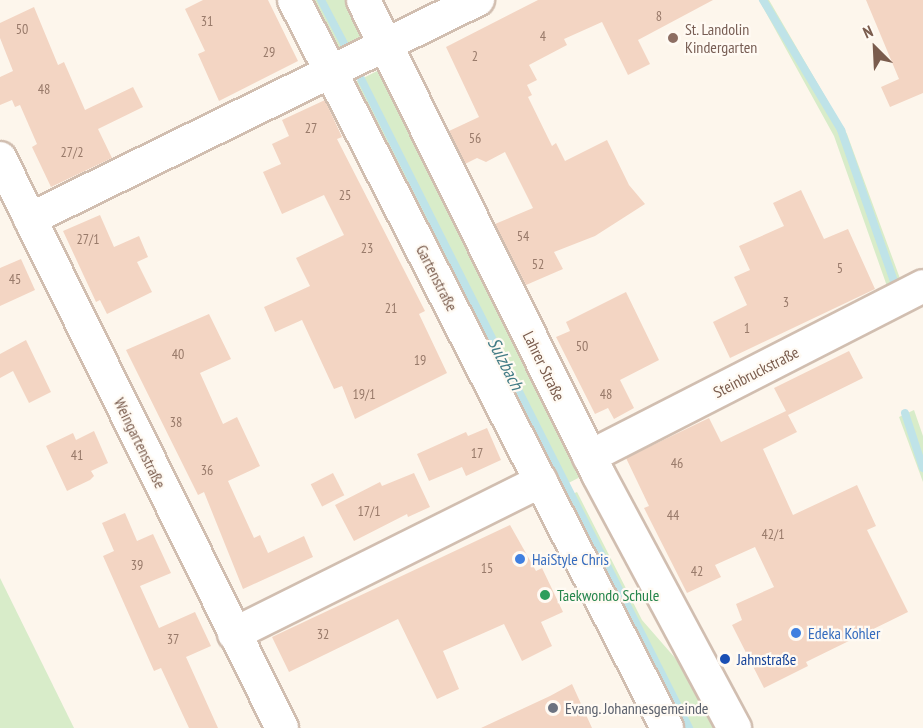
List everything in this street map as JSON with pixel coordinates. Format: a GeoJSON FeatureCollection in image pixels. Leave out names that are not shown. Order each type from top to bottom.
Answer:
{"type":"FeatureCollection","features":[{"type":"Feature","properties":{"kind":"street","name":"Gartenstraße"},"geometry":{"type":"LineString","coordinates":[[294,0],[337,72],[667,728]]}},
{"type":"Feature","properties":{"kind":"street","name":"Lahrer Straße"},"geometry":{"type":"LineString","coordinates":[[363,0],[381,50],[589,457],[734,728]]}},
{"type":"Feature","properties":{"kind":"street"},"geometry":{"type":"LineString","coordinates":[[30,219],[337,72],[477,0]]}},
{"type":"Feature","properties":{"kind":"street","name":"Weingartenstraße"},"geometry":{"type":"LineString","coordinates":[[0,158],[282,728]]}},
{"type":"Feature","properties":{"kind":"street","name":"Steinbruckstraße"},"geometry":{"type":"LineString","coordinates":[[589,457],[923,286]]}},
{"type":"Feature","properties":{"kind":"street"},"geometry":{"type":"LineString","coordinates":[[234,634],[541,481]]}},
{"type":"Feature","properties":{"kind":"green space"},"geometry":{"type":"Polygon","coordinates":[[[309,0],[346,0],[368,42],[338,57],[309,0]]]}},
{"type":"Feature","properties":{"kind":"green space"},"geometry":{"type":"Polygon","coordinates":[[[759,0],[769,0],[847,134],[902,284],[888,289],[834,136],[759,0]]]}},
{"type":"Feature","properties":{"kind":"green space"},"geometry":{"type":"Polygon","coordinates":[[[381,69],[587,474],[559,488],[352,84],[381,69]]]}},
{"type":"Feature","properties":{"kind":"green space"},"geometry":{"type":"Polygon","coordinates":[[[914,410],[923,436],[923,482],[899,417],[914,410]]]}},
{"type":"Feature","properties":{"kind":"green space"},"geometry":{"type":"Polygon","coordinates":[[[577,492],[642,620],[676,659],[717,728],[677,728],[561,499],[577,492]]]}},
{"type":"Feature","properties":{"kind":"green space"},"geometry":{"type":"Polygon","coordinates":[[[0,578],[74,728],[0,728],[0,578]]]}},
{"type":"Feature","properties":{"kind":"building"},"geometry":{"type":"Polygon","coordinates":[[[203,0],[268,0],[298,61],[219,101],[198,54],[205,51],[185,9],[203,0]]]}},
{"type":"Feature","properties":{"kind":"building"},"geometry":{"type":"Polygon","coordinates":[[[538,0],[713,0],[638,40],[650,64],[628,75],[602,22],[564,39],[567,45],[529,65],[537,80],[527,85],[532,95],[528,97],[552,146],[556,143],[565,161],[607,140],[629,185],[645,204],[595,236],[554,252],[563,269],[526,285],[495,224],[533,208],[505,152],[486,162],[477,158],[465,164],[449,131],[479,117],[446,47],[538,0]]]}},
{"type":"Feature","properties":{"kind":"building"},"geometry":{"type":"Polygon","coordinates":[[[866,0],[923,0],[923,93],[890,107],[881,87],[899,79],[866,0]]]}},
{"type":"Feature","properties":{"kind":"building"},"geometry":{"type":"Polygon","coordinates":[[[34,7],[58,65],[64,62],[85,110],[133,87],[143,107],[98,129],[112,158],[51,187],[32,147],[37,144],[20,105],[15,107],[12,100],[0,105],[0,77],[13,71],[0,38],[0,23],[34,7]]]}},
{"type":"Feature","properties":{"kind":"building"},"geometry":{"type":"Polygon","coordinates":[[[325,100],[342,137],[337,139],[425,311],[419,314],[447,373],[355,419],[342,386],[334,389],[302,320],[275,332],[264,307],[310,286],[296,258],[344,235],[324,195],[282,214],[263,172],[281,164],[272,144],[289,136],[282,120],[325,100]]]}},
{"type":"Feature","properties":{"kind":"building"},"geometry":{"type":"Polygon","coordinates":[[[801,190],[824,239],[848,229],[875,289],[730,358],[713,322],[747,305],[734,277],[750,270],[739,246],[784,226],[773,203],[801,190]]]}},
{"type":"Feature","properties":{"kind":"building"},"geometry":{"type":"Polygon","coordinates":[[[100,215],[114,247],[139,236],[148,257],[137,262],[152,292],[107,314],[100,300],[96,302],[63,231],[100,215]]]}},
{"type":"Feature","properties":{"kind":"building"},"geometry":{"type":"Polygon","coordinates":[[[21,259],[35,290],[0,306],[0,268],[21,259]]]}},
{"type":"Feature","properties":{"kind":"building"},"geometry":{"type":"Polygon","coordinates":[[[626,292],[659,360],[620,380],[634,408],[614,419],[608,408],[595,414],[556,337],[570,331],[566,322],[626,292]]]}},
{"type":"Feature","properties":{"kind":"building"},"geometry":{"type":"Polygon","coordinates":[[[209,314],[231,359],[200,373],[223,424],[237,417],[260,466],[228,481],[254,538],[260,535],[268,553],[304,536],[313,557],[243,589],[204,492],[198,495],[126,350],[209,314]]]}},
{"type":"Feature","properties":{"kind":"building"},"geometry":{"type":"Polygon","coordinates":[[[26,340],[51,392],[29,403],[13,371],[0,378],[0,354],[26,340]]]}},
{"type":"Feature","properties":{"kind":"building"},"geometry":{"type":"Polygon","coordinates":[[[849,351],[863,378],[788,415],[797,432],[763,449],[793,515],[857,485],[876,526],[867,530],[908,612],[806,662],[808,666],[764,688],[732,625],[742,620],[736,604],[774,587],[755,547],[715,565],[721,577],[687,593],[644,508],[649,506],[626,458],[709,418],[721,442],[786,411],[774,388],[849,351]]]}},
{"type":"Feature","properties":{"kind":"building"},"geometry":{"type":"Polygon","coordinates":[[[487,428],[501,460],[466,476],[462,467],[429,481],[417,454],[466,432],[468,436],[487,428]]]}},
{"type":"Feature","properties":{"kind":"building"},"geometry":{"type":"Polygon","coordinates":[[[94,431],[108,463],[91,471],[94,476],[90,480],[67,491],[46,446],[73,433],[76,440],[94,431]]]}},
{"type":"Feature","properties":{"kind":"building"},"geometry":{"type":"Polygon","coordinates":[[[333,473],[344,495],[322,507],[311,484],[333,473]]]}},
{"type":"Feature","properties":{"kind":"building"},"geometry":{"type":"Polygon","coordinates":[[[414,473],[430,507],[408,517],[407,514],[354,541],[335,505],[380,482],[382,486],[414,473]]]}},
{"type":"Feature","properties":{"kind":"building"},"geometry":{"type":"Polygon","coordinates":[[[125,513],[137,541],[153,534],[171,573],[140,586],[159,628],[195,612],[211,646],[186,657],[218,728],[189,728],[161,668],[154,671],[103,556],[114,551],[102,523],[125,513]]]}},
{"type":"Feature","properties":{"kind":"building"},"geometry":{"type":"Polygon","coordinates":[[[510,525],[536,571],[542,568],[563,612],[541,622],[552,646],[522,661],[504,624],[443,651],[459,689],[437,699],[398,619],[289,672],[272,637],[510,525]]]}},
{"type":"Feature","properties":{"kind":"building","name":"Evang. Johannesgemeinde"},"geometry":{"type":"Polygon","coordinates":[[[572,684],[592,728],[481,728],[550,696],[572,684]]]}},
{"type":"Feature","properties":{"kind":"waterway","name":"Sulzbach"},"geometry":{"type":"LineString","coordinates":[[321,0],[350,55]]}},
{"type":"Feature","properties":{"kind":"waterway"},"geometry":{"type":"LineString","coordinates":[[763,0],[841,130],[895,284]]}},
{"type":"Feature","properties":{"kind":"waterway","name":"Sulzbach"},"geometry":{"type":"LineString","coordinates":[[355,67],[689,728]]}},
{"type":"Feature","properties":{"kind":"waterway"},"geometry":{"type":"LineString","coordinates":[[905,413],[923,468]]}},
{"type":"Feature","properties":{"kind":"place","name":"St. Landolin Kindergarten"},"geometry":{"type":"Point","coordinates":[673,38]}},
{"type":"Feature","properties":{"kind":"place","name":"HaiStyle Chris"},"geometry":{"type":"Point","coordinates":[520,559]}},
{"type":"Feature","properties":{"kind":"place","name":"Taekwondo Schule"},"geometry":{"type":"Point","coordinates":[545,595]}},
{"type":"Feature","properties":{"kind":"place","name":"Edeka Kohler"},"geometry":{"type":"Point","coordinates":[796,633]}},
{"type":"Feature","properties":{"kind":"place","name":"Jahnstraße"},"geometry":{"type":"Point","coordinates":[725,659]}},
{"type":"Feature","properties":{"kind":"place","name":"Evang. Johannesgemeinde"},"geometry":{"type":"Point","coordinates":[553,708]}}]}
